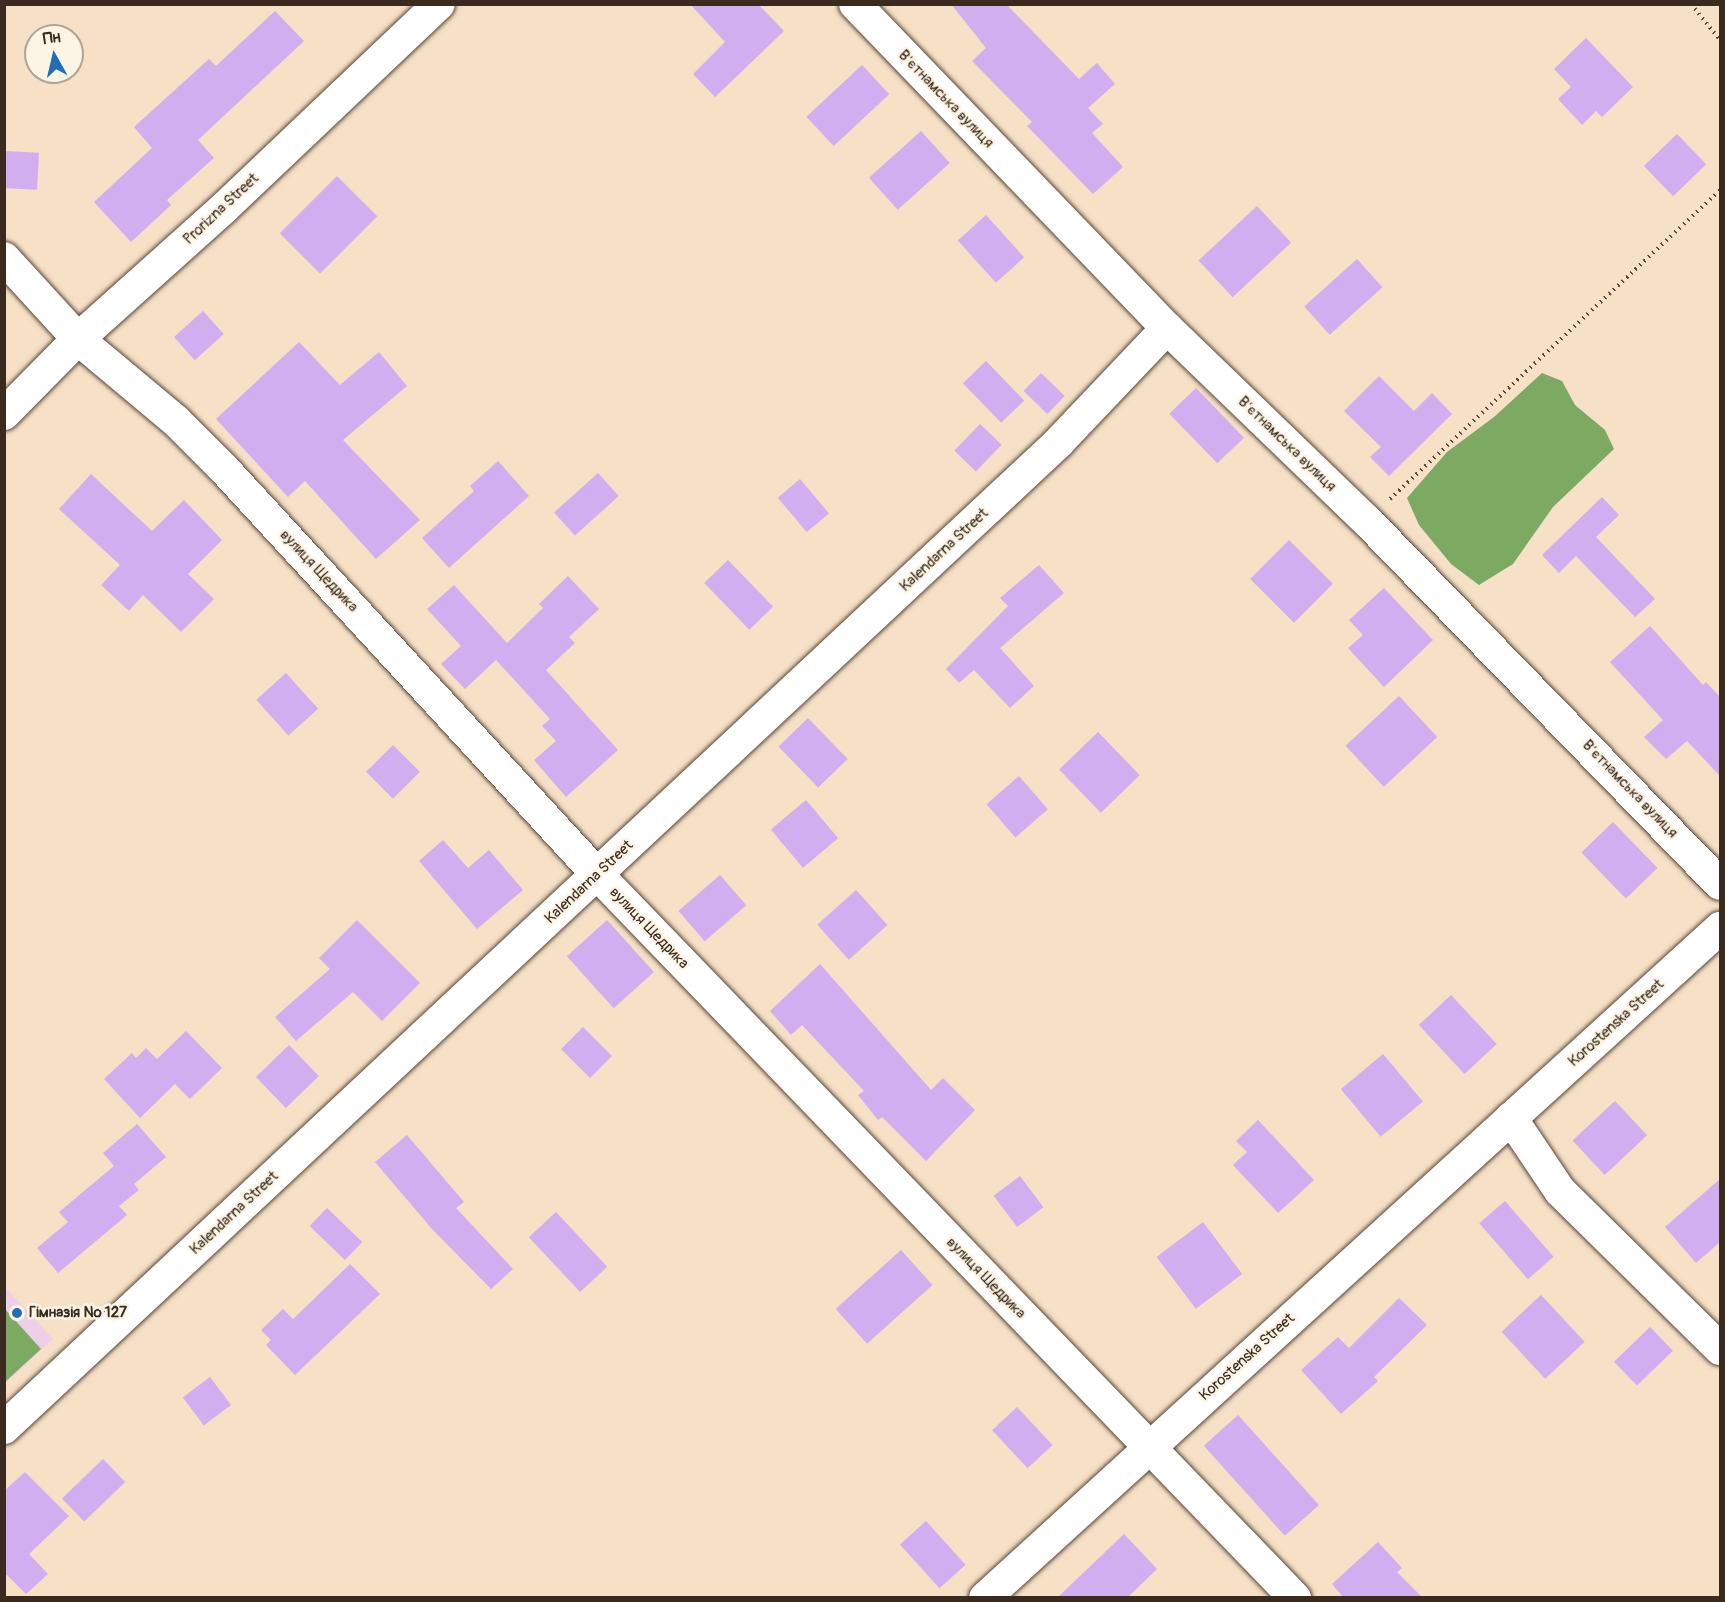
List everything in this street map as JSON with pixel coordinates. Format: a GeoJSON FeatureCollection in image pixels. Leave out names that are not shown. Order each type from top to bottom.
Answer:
{"type":"FeatureCollection","features":[{"type":"Feature","properties":{"kind":"street","name":"Prorizna Street"},"geometry":{"type":"LineString","coordinates":[[4,414],[78,339],[224,208],[439,4]]}},
{"type":"Feature","properties":{"kind":"street","name":"Вʼєтнамська вулиця"},"geometry":{"type":"LineString","coordinates":[[855,4],[1167,328],[1367,520],[1720,884]]}},
{"type":"Feature","properties":{"kind":"street","name":"вулиця Щедрика"},"geometry":{"type":"LineString","coordinates":[[4,258],[78,339],[176,421],[224,469],[597,874],[1295,1598]]}},
{"type":"Feature","properties":{"kind":"street","name":"Kalendarna Street"},"geometry":{"type":"LineString","coordinates":[[4,1428],[1059,442],[1167,328]]}},
{"type":"Feature","properties":{"kind":"street","name":"Korostenska Street"},"geometry":{"type":"LineString","coordinates":[[985,1598],[1720,928]]}},
{"type":"Feature","properties":{"kind":"street"},"geometry":{"type":"LineString","coordinates":[[1511,1118],[1560,1191],[1720,1349]]}},
{"type":"Feature","properties":{"kind":"path"},"geometry":{"type":"LineString","coordinates":[[1691,4],[1720,40]]}},
{"type":"Feature","properties":{"kind":"path"},"geometry":{"type":"LineString","coordinates":[[1367,520],[1720,190]]}},
{"type":"Feature","properties":{"kind":"shaded area","name":"Гімназія № 127"},"geometry":{"type":"Polygon","coordinates":[[[5,1287],[53,1339],[5,1384],[5,1287]]]}},
{"type":"Feature","properties":{"kind":"green space"},"geometry":{"type":"Polygon","coordinates":[[[1542,373],[1562,381],[1575,405],[1605,430],[1614,449],[1553,507],[1513,564],[1479,585],[1451,564],[1419,525],[1407,498],[1447,452],[1494,417],[1542,373]]]}},
{"type":"Feature","properties":{"kind":"green space"},"geometry":{"type":"Polygon","coordinates":[[[4,1308],[41,1349],[5,1382],[4,1382],[4,1308]]]}},
{"type":"Feature","properties":{"kind":"building"},"geometry":{"type":"Polygon","coordinates":[[[690,4],[758,4],[784,31],[715,97],[693,74],[725,42],[690,4]]]}},
{"type":"Feature","properties":{"kind":"building"},"geometry":{"type":"Polygon","coordinates":[[[951,4],[1006,4],[1079,79],[1097,63],[1115,84],[1088,108],[1103,124],[1092,133],[1123,167],[1093,194],[1027,126],[1032,122],[972,61],[986,48],[951,4]]]}},
{"type":"Feature","properties":{"kind":"building"},"geometry":{"type":"Polygon","coordinates":[[[275,11],[304,41],[198,140],[214,158],[167,200],[171,205],[131,242],[94,202],[152,148],[134,127],[209,59],[216,66],[275,11]]]}},
{"type":"Feature","properties":{"kind":"building"},"geometry":{"type":"Polygon","coordinates":[[[1586,38],[1633,87],[1602,117],[1596,111],[1582,125],[1558,99],[1571,87],[1554,69],[1586,38]]]}},
{"type":"Feature","properties":{"kind":"building"},"geometry":{"type":"Polygon","coordinates":[[[862,65],[889,94],[834,146],[806,117],[862,65]]]}},
{"type":"Feature","properties":{"kind":"building"},"geometry":{"type":"Polygon","coordinates":[[[921,131],[950,163],[898,210],[869,178],[921,131]]]}},
{"type":"Feature","properties":{"kind":"building"},"geometry":{"type":"Polygon","coordinates":[[[1677,134],[1706,164],[1673,196],[1644,166],[1677,134]]]}},
{"type":"Feature","properties":{"kind":"building"},"geometry":{"type":"Polygon","coordinates":[[[4,151],[39,153],[37,190],[4,188],[4,151]]]}},
{"type":"Feature","properties":{"kind":"building"},"geometry":{"type":"Polygon","coordinates":[[[337,176],[377,216],[320,274],[280,233],[337,176]]]}},
{"type":"Feature","properties":{"kind":"building"},"geometry":{"type":"Polygon","coordinates":[[[1257,206],[1291,243],[1233,297],[1198,261],[1257,206]]]}},
{"type":"Feature","properties":{"kind":"building"},"geometry":{"type":"Polygon","coordinates":[[[986,215],[1024,257],[996,283],[958,240],[986,215]]]}},
{"type":"Feature","properties":{"kind":"building"},"geometry":{"type":"Polygon","coordinates":[[[1357,259],[1382,287],[1330,335],[1304,307],[1357,259]]]}},
{"type":"Feature","properties":{"kind":"building"},"geometry":{"type":"Polygon","coordinates":[[[203,311],[224,334],[195,360],[174,337],[203,311]]]}},
{"type":"Feature","properties":{"kind":"building"},"geometry":{"type":"Polygon","coordinates":[[[299,342],[340,385],[379,352],[407,386],[343,440],[420,520],[376,559],[305,481],[288,497],[216,419],[299,342]]]}},
{"type":"Feature","properties":{"kind":"building"},"geometry":{"type":"Polygon","coordinates":[[[986,361],[1024,401],[1001,423],[963,383],[986,361]]]}},
{"type":"Feature","properties":{"kind":"building"},"geometry":{"type":"Polygon","coordinates":[[[1041,373],[1065,396],[1047,414],[1024,391],[1041,373]]]}},
{"type":"Feature","properties":{"kind":"building"},"geometry":{"type":"Polygon","coordinates":[[[1379,376],[1414,411],[1432,393],[1452,414],[1389,476],[1370,457],[1381,447],[1344,411],[1379,376]]]}},
{"type":"Feature","properties":{"kind":"building"},"geometry":{"type":"Polygon","coordinates":[[[1196,388],[1244,438],[1217,463],[1169,414],[1196,388]]]}},
{"type":"Feature","properties":{"kind":"building"},"geometry":{"type":"Polygon","coordinates":[[[980,424],[1002,445],[976,471],[954,451],[980,424]]]}},
{"type":"Feature","properties":{"kind":"building"},"geometry":{"type":"Polygon","coordinates":[[[498,461],[529,496],[449,568],[422,538],[474,491],[470,486],[498,461]]]}},
{"type":"Feature","properties":{"kind":"building"},"geometry":{"type":"Polygon","coordinates":[[[598,473],[619,496],[575,536],[554,512],[598,473]]]}},
{"type":"Feature","properties":{"kind":"building"},"geometry":{"type":"Polygon","coordinates":[[[91,474],[152,531],[184,500],[222,540],[188,574],[214,599],[181,632],[143,595],[129,611],[101,585],[120,565],[59,509],[91,474]]]}},
{"type":"Feature","properties":{"kind":"building"},"geometry":{"type":"Polygon","coordinates":[[[800,479],[829,513],[807,532],[778,498],[800,479]]]}},
{"type":"Feature","properties":{"kind":"building"},"geometry":{"type":"Polygon","coordinates":[[[1602,497],[1619,515],[1596,537],[1655,599],[1635,617],[1576,556],[1559,573],[1542,555],[1602,497]]]}},
{"type":"Feature","properties":{"kind":"building"},"geometry":{"type":"Polygon","coordinates":[[[1289,540],[1333,584],[1294,623],[1250,579],[1289,540]]]}},
{"type":"Feature","properties":{"kind":"building"},"geometry":{"type":"Polygon","coordinates":[[[728,560],[773,607],[749,630],[704,583],[728,560]]]}},
{"type":"Feature","properties":{"kind":"building"},"geometry":{"type":"Polygon","coordinates":[[[1039,565],[1064,593],[1000,648],[1034,686],[1010,708],[974,670],[959,683],[946,669],[1008,606],[1000,598],[1039,565]]]}},
{"type":"Feature","properties":{"kind":"building"},"geometry":{"type":"Polygon","coordinates":[[[568,576],[599,609],[569,637],[575,643],[546,670],[618,750],[566,797],[534,760],[556,741],[542,726],[550,719],[496,660],[465,689],[441,664],[461,646],[427,609],[454,585],[507,643],[543,608],[539,604],[568,576]]]}},
{"type":"Feature","properties":{"kind":"building"},"geometry":{"type":"Polygon","coordinates":[[[1384,588],[1433,640],[1384,687],[1348,648],[1363,635],[1349,620],[1384,588]]]}},
{"type":"Feature","properties":{"kind":"building"},"geometry":{"type":"Polygon","coordinates":[[[1650,626],[1703,685],[1706,682],[1720,697],[1720,776],[1687,741],[1666,759],[1644,737],[1663,720],[1610,662],[1650,626]]]}},
{"type":"Feature","properties":{"kind":"building"},"geometry":{"type":"Polygon","coordinates":[[[286,673],[318,709],[288,735],[256,700],[286,673]]]}},
{"type":"Feature","properties":{"kind":"building"},"geometry":{"type":"Polygon","coordinates":[[[1399,696],[1437,737],[1384,787],[1346,746],[1399,696]]]}},
{"type":"Feature","properties":{"kind":"building"},"geometry":{"type":"Polygon","coordinates":[[[808,718],[848,759],[818,787],[779,746],[808,718]]]}},
{"type":"Feature","properties":{"kind":"building"},"geometry":{"type":"Polygon","coordinates":[[[1098,732],[1140,775],[1101,813],[1059,770],[1098,732]]]}},
{"type":"Feature","properties":{"kind":"building"},"geometry":{"type":"Polygon","coordinates":[[[393,745],[420,772],[393,799],[366,772],[393,745]]]}},
{"type":"Feature","properties":{"kind":"building"},"geometry":{"type":"Polygon","coordinates":[[[1019,776],[1048,809],[1015,837],[987,804],[1019,776]]]}},
{"type":"Feature","properties":{"kind":"building"},"geometry":{"type":"Polygon","coordinates":[[[806,800],[838,838],[803,868],[771,830],[806,800]]]}},
{"type":"Feature","properties":{"kind":"building"},"geometry":{"type":"Polygon","coordinates":[[[1613,822],[1657,868],[1626,899],[1581,853],[1613,822]]]}},
{"type":"Feature","properties":{"kind":"building"},"geometry":{"type":"Polygon","coordinates":[[[443,840],[468,868],[489,850],[523,890],[477,929],[419,861],[443,840]]]}},
{"type":"Feature","properties":{"kind":"building"},"geometry":{"type":"Polygon","coordinates":[[[720,875],[746,905],[705,941],[678,911],[720,875]]]}},
{"type":"Feature","properties":{"kind":"building"},"geometry":{"type":"Polygon","coordinates":[[[856,890],[887,925],[849,960],[817,925],[856,890]]]}},
{"type":"Feature","properties":{"kind":"building"},"geometry":{"type":"Polygon","coordinates":[[[357,920],[420,983],[382,1021],[353,992],[296,1041],[275,1017],[330,969],[319,958],[357,920]]]}},
{"type":"Feature","properties":{"kind":"building"},"geometry":{"type":"Polygon","coordinates":[[[607,920],[654,972],[614,1008],[567,956],[607,920]]]}},
{"type":"Feature","properties":{"kind":"building"},"geometry":{"type":"Polygon","coordinates":[[[820,964],[931,1090],[943,1078],[975,1110],[926,1161],[882,1117],[878,1120],[858,1095],[864,1091],[802,1025],[791,1035],[770,1011],[820,964]]]}},
{"type":"Feature","properties":{"kind":"building"},"geometry":{"type":"Polygon","coordinates":[[[1451,995],[1497,1044],[1465,1074],[1419,1025],[1451,995]]]}},
{"type":"Feature","properties":{"kind":"building"},"geometry":{"type":"Polygon","coordinates":[[[583,1027],[612,1056],[590,1078],[561,1049],[583,1027]]]}},
{"type":"Feature","properties":{"kind":"building"},"geometry":{"type":"Polygon","coordinates":[[[186,1031],[222,1068],[190,1099],[175,1084],[140,1118],[104,1079],[132,1053],[136,1058],[146,1048],[157,1059],[186,1031]]]}},
{"type":"Feature","properties":{"kind":"building"},"geometry":{"type":"Polygon","coordinates":[[[289,1045],[319,1076],[286,1108],[256,1077],[289,1045]]]}},
{"type":"Feature","properties":{"kind":"building"},"geometry":{"type":"Polygon","coordinates":[[[1383,1054],[1423,1101],[1381,1137],[1341,1089],[1383,1054]]]}},
{"type":"Feature","properties":{"kind":"building"},"geometry":{"type":"Polygon","coordinates":[[[1615,1101],[1647,1135],[1605,1175],[1573,1141],[1615,1101]]]}},
{"type":"Feature","properties":{"kind":"building"},"geometry":{"type":"Polygon","coordinates":[[[1258,1120],[1314,1180],[1278,1213],[1233,1165],[1247,1152],[1236,1141],[1258,1120]]]}},
{"type":"Feature","properties":{"kind":"building"},"geometry":{"type":"Polygon","coordinates":[[[137,1124],[166,1157],[134,1184],[139,1190],[119,1206],[127,1215],[58,1273],[37,1248],[68,1222],[59,1212],[114,1166],[103,1153],[137,1124]]]}},
{"type":"Feature","properties":{"kind":"building"},"geometry":{"type":"Polygon","coordinates":[[[407,1135],[464,1202],[456,1208],[513,1269],[491,1289],[432,1229],[375,1162],[407,1135]]]}},
{"type":"Feature","properties":{"kind":"building"},"geometry":{"type":"Polygon","coordinates":[[[1020,1176],[1043,1207],[1017,1227],[994,1196],[1020,1176]]]}},
{"type":"Feature","properties":{"kind":"building"},"geometry":{"type":"Polygon","coordinates":[[[1720,1179],[1720,1242],[1696,1263],[1665,1227],[1720,1179]]]}},
{"type":"Feature","properties":{"kind":"building"},"geometry":{"type":"Polygon","coordinates":[[[1505,1201],[1554,1257],[1528,1279],[1479,1223],[1505,1201]]]}},
{"type":"Feature","properties":{"kind":"building"},"geometry":{"type":"Polygon","coordinates":[[[327,1208],[362,1242],[345,1260],[310,1226],[327,1208]]]}},
{"type":"Feature","properties":{"kind":"building"},"geometry":{"type":"Polygon","coordinates":[[[556,1212],[607,1267],[580,1292],[529,1237],[556,1212]]]}},
{"type":"Feature","properties":{"kind":"building"},"geometry":{"type":"Polygon","coordinates":[[[1203,1222],[1242,1274],[1196,1309],[1157,1257],[1203,1222]]]}},
{"type":"Feature","properties":{"kind":"building"},"geometry":{"type":"Polygon","coordinates":[[[901,1250],[932,1285],[867,1344],[836,1309],[901,1250]]]}},
{"type":"Feature","properties":{"kind":"building"},"geometry":{"type":"Polygon","coordinates":[[[350,1264],[380,1294],[295,1375],[266,1345],[271,1340],[261,1330],[283,1309],[293,1319],[350,1264]]]}},
{"type":"Feature","properties":{"kind":"building"},"geometry":{"type":"Polygon","coordinates":[[[1541,1295],[1585,1342],[1545,1379],[1502,1332],[1541,1295]]]}},
{"type":"Feature","properties":{"kind":"building"},"geometry":{"type":"Polygon","coordinates":[[[1399,1298],[1427,1325],[1374,1377],[1378,1381],[1341,1414],[1301,1370],[1338,1337],[1349,1348],[1399,1298]]]}},
{"type":"Feature","properties":{"kind":"building"},"geometry":{"type":"Polygon","coordinates":[[[1650,1327],[1673,1351],[1637,1385],[1614,1362],[1650,1327]]]}},
{"type":"Feature","properties":{"kind":"building"},"geometry":{"type":"Polygon","coordinates":[[[210,1377],[231,1405],[204,1425],[183,1397],[210,1377]]]}},
{"type":"Feature","properties":{"kind":"building"},"geometry":{"type":"Polygon","coordinates":[[[1017,1407],[1052,1445],[1028,1468],[992,1430],[1017,1407]]]}},
{"type":"Feature","properties":{"kind":"building"},"geometry":{"type":"Polygon","coordinates":[[[1238,1415],[1319,1505],[1285,1536],[1204,1446],[1238,1415]]]}},
{"type":"Feature","properties":{"kind":"building"},"geometry":{"type":"Polygon","coordinates":[[[103,1459],[125,1482],[84,1522],[62,1499],[103,1459]]]}},
{"type":"Feature","properties":{"kind":"building"},"geometry":{"type":"Polygon","coordinates":[[[25,1472],[69,1516],[29,1554],[48,1574],[26,1594],[7,1575],[4,1578],[4,1491],[25,1472]]]}},
{"type":"Feature","properties":{"kind":"building"},"geometry":{"type":"Polygon","coordinates":[[[926,1521],[965,1565],[939,1588],[900,1544],[926,1521]]]}},
{"type":"Feature","properties":{"kind":"building"},"geometry":{"type":"Polygon","coordinates":[[[1124,1534],[1157,1569],[1127,1598],[1057,1598],[1124,1534]]]}},
{"type":"Feature","properties":{"kind":"building"},"geometry":{"type":"Polygon","coordinates":[[[1378,1542],[1402,1568],[1397,1572],[1423,1598],[1344,1598],[1332,1584],[1378,1542]]]}},
{"type":"Feature","properties":{"kind":"place","name":"Гімназія № 127"},"geometry":{"type":"Point","coordinates":[17,1313]}}]}
